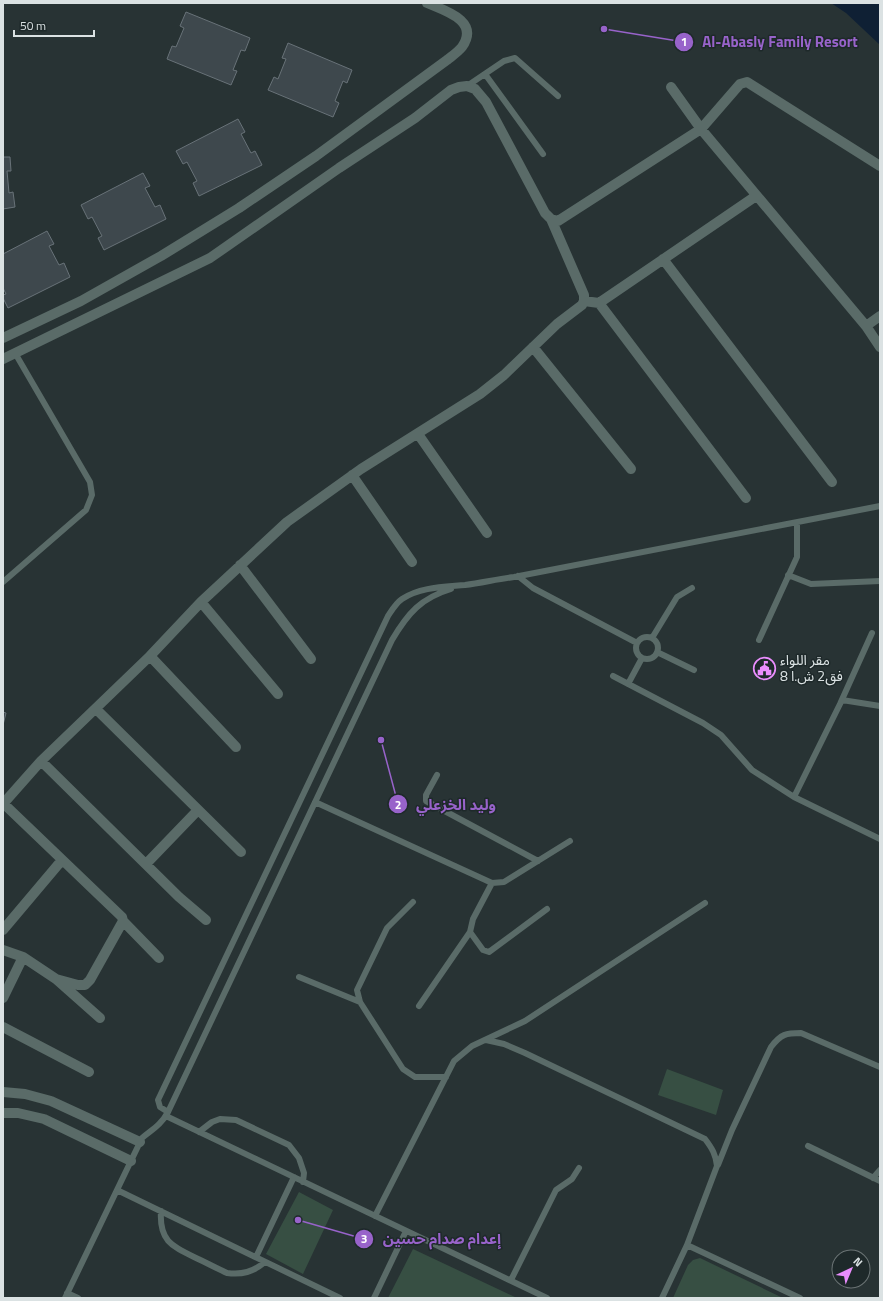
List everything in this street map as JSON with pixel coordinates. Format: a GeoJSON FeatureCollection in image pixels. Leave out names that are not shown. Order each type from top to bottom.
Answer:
{"type":"FeatureCollection","features":[{"type":"Feature","properties":{"kind":"street"},"geometry":{"type":"LineString","coordinates":[[3,338],[81,301],[161,256],[240,208],[316,156],[461,49],[467,38],[466,26],[457,16],[427,3]]}},
{"type":"Feature","properties":{"kind":"street"},"geometry":{"type":"LineString","coordinates":[[550,219],[558,221],[701,129],[740,84],[747,82],[880,166]]}},
{"type":"Feature","properties":{"kind":"street"},"geometry":{"type":"LineString","coordinates":[[3,359],[210,258],[339,168],[414,118],[451,90],[467,86],[475,89],[486,102],[545,213],[550,219],[582,289],[584,301],[582,305],[557,324],[504,375],[480,394],[352,476],[287,522],[201,602],[150,656],[41,761],[3,804],[122,917],[123,921],[159,958]]}},
{"type":"Feature","properties":{"kind":"street"},"geometry":{"type":"LineString","coordinates":[[672,87],[701,129],[866,326],[880,347]]}},
{"type":"Feature","properties":{"kind":"street"},"geometry":{"type":"LineString","coordinates":[[584,301],[599,303],[756,196]]}},
{"type":"Feature","properties":{"kind":"street"},"geometry":{"type":"LineString","coordinates":[[663,259],[832,482]]}},
{"type":"Feature","properties":{"kind":"street"},"geometry":{"type":"LineString","coordinates":[[599,303],[746,498]]}},
{"type":"Feature","properties":{"kind":"street"},"geometry":{"type":"LineString","coordinates":[[866,326],[880,316]]}},
{"type":"Feature","properties":{"kind":"street"},"geometry":{"type":"LineString","coordinates":[[533,347],[631,469]]}},
{"type":"Feature","properties":{"kind":"street"},"geometry":{"type":"LineString","coordinates":[[418,434],[487,534]]}},
{"type":"Feature","properties":{"kind":"street"},"geometry":{"type":"LineString","coordinates":[[352,476],[412,562]]}},
{"type":"Feature","properties":{"kind":"street"},"geometry":{"type":"LineString","coordinates":[[240,565],[311,659]]}},
{"type":"Feature","properties":{"kind":"street"},"geometry":{"type":"LineString","coordinates":[[201,602],[278,694]]}},
{"type":"Feature","properties":{"kind":"street"},"geometry":{"type":"LineString","coordinates":[[150,656],[236,747]]}},
{"type":"Feature","properties":{"kind":"street"},"geometry":{"type":"LineString","coordinates":[[96,709],[241,852]]}},
{"type":"Feature","properties":{"kind":"street"},"geometry":{"type":"LineString","coordinates":[[41,761],[180,897],[206,920]]}},
{"type":"Feature","properties":{"kind":"street"},"geometry":{"type":"LineString","coordinates":[[146,864],[198,810]]}},
{"type":"Feature","properties":{"kind":"street"},"geometry":{"type":"LineString","coordinates":[[3,930],[62,860]]}},
{"type":"Feature","properties":{"kind":"street"},"geometry":{"type":"LineString","coordinates":[[56,979],[78,986],[85,985],[90,980],[123,921]]}},
{"type":"Feature","properties":{"kind":"street"},"geometry":{"type":"LineString","coordinates":[[3,950],[23,957],[56,979],[100,1018]]}},
{"type":"Feature","properties":{"kind":"street"},"geometry":{"type":"LineString","coordinates":[[3,998],[23,957]]}},
{"type":"Feature","properties":{"kind":"street"},"geometry":{"type":"LineString","coordinates":[[3,1027],[89,1072]]}},
{"type":"Feature","properties":{"kind":"street"},"geometry":{"type":"LineString","coordinates":[[3,1092],[25,1094],[51,1101],[140,1142]]}},
{"type":"Feature","properties":{"kind":"street"},"geometry":{"type":"LineString","coordinates":[[3,1113],[18,1113],[44,1119],[131,1161]]}},
{"type":"Feature","properties":{"kind":"lane"},"geometry":{"type":"LineString","coordinates":[[467,86],[504,61],[515,58],[558,96]]}},
{"type":"Feature","properties":{"kind":"lane"},"geometry":{"type":"LineString","coordinates":[[485,74],[543,154]]}},
{"type":"Feature","properties":{"kind":"lane"},"geometry":{"type":"LineString","coordinates":[[3,582],[86,510],[92,495],[90,482],[15,353]]}},
{"type":"Feature","properties":{"kind":"lane"},"geometry":{"type":"LineString","coordinates":[[547,1298],[199,1132],[167,1114],[160,1107],[158,1100],[388,616],[402,599],[412,594],[434,588],[466,585],[518,576],[880,506]]}},
{"type":"Feature","properties":{"kind":"lane"},"geometry":{"type":"LineString","coordinates":[[759,640],[797,557],[797,523]]}},
{"type":"Feature","properties":{"kind":"lane"},"geometry":{"type":"LineString","coordinates":[[788,575],[811,584],[880,581]]}},
{"type":"Feature","properties":{"kind":"lane"},"geometry":{"type":"LineString","coordinates":[[518,576],[533,588],[637,643]]}},
{"type":"Feature","properties":{"kind":"lane"},"geometry":{"type":"LineString","coordinates":[[78,1298],[66,1296],[142,1138],[158,1127],[167,1114],[392,640],[401,624],[419,604],[428,598],[466,585]]}},
{"type":"Feature","properties":{"kind":"lane"},"geometry":{"type":"LineString","coordinates":[[652,638],[677,596],[692,588]]}},
{"type":"Feature","properties":{"kind":"lane"},"geometry":{"type":"LineString","coordinates":[[794,797],[842,700],[872,634]]}},
{"type":"Feature","properties":{"kind":"lane"},"geometry":{"type":"LineString","coordinates":[[646,637],[652,638],[657,644],[657,652],[653,657],[648,659],[642,658],[636,649],[637,643],[640,639],[646,637]]}},
{"type":"Feature","properties":{"kind":"lane"},"geometry":{"type":"LineString","coordinates":[[657,652],[694,670]]}},
{"type":"Feature","properties":{"kind":"lane"},"geometry":{"type":"LineString","coordinates":[[628,684],[642,658]]}},
{"type":"Feature","properties":{"kind":"lane"},"geometry":{"type":"LineString","coordinates":[[613,676],[703,723],[722,735],[752,770],[794,797],[880,839]]}},
{"type":"Feature","properties":{"kind":"lane"},"geometry":{"type":"LineString","coordinates":[[842,700],[880,706]]}},
{"type":"Feature","properties":{"kind":"lane"},"geometry":{"type":"LineString","coordinates":[[436,775],[426,795],[426,801],[538,861]]}},
{"type":"Feature","properties":{"kind":"lane"},"geometry":{"type":"LineString","coordinates":[[315,802],[492,883],[504,882],[570,841]]}},
{"type":"Feature","properties":{"kind":"lane"},"geometry":{"type":"LineString","coordinates":[[419,1006],[470,932],[473,919],[492,883]]}},
{"type":"Feature","properties":{"kind":"lane"},"geometry":{"type":"LineString","coordinates":[[413,902],[387,928],[357,990],[360,1002],[402,1069],[414,1077],[446,1077]]}},
{"type":"Feature","properties":{"kind":"lane"},"geometry":{"type":"LineString","coordinates":[[375,1216],[454,1061],[462,1053],[472,1046],[525,1021],[705,903]]}},
{"type":"Feature","properties":{"kind":"lane"},"geometry":{"type":"LineString","coordinates":[[470,932],[483,950],[489,952],[547,909]]}},
{"type":"Feature","properties":{"kind":"lane"},"geometry":{"type":"LineString","coordinates":[[299,977],[360,1002]]}},
{"type":"Feature","properties":{"kind":"lane"},"geometry":{"type":"LineString","coordinates":[[662,1298],[688,1245],[732,1130],[771,1047],[778,1038],[788,1033],[801,1032],[880,1067]]}},
{"type":"Feature","properties":{"kind":"lane"},"geometry":{"type":"LineString","coordinates":[[486,1040],[504,1044],[518,1050],[705,1139],[712,1147],[716,1156],[717,1166]]}},
{"type":"Feature","properties":{"kind":"lane"},"geometry":{"type":"LineString","coordinates":[[199,1132],[212,1122],[228,1119],[236,1120],[289,1145],[299,1158],[304,1173],[303,1182]]}},
{"type":"Feature","properties":{"kind":"lane"},"geometry":{"type":"LineString","coordinates":[[808,1146],[880,1181]]}},
{"type":"Feature","properties":{"kind":"lane"},"geometry":{"type":"LineString","coordinates":[[511,1280],[556,1190],[572,1179],[578,1168]]}},
{"type":"Feature","properties":{"kind":"lane"},"geometry":{"type":"LineString","coordinates":[[872,1178],[880,1170]]}},
{"type":"Feature","properties":{"kind":"lane"},"geometry":{"type":"LineString","coordinates":[[256,1257],[294,1177]]}},
{"type":"Feature","properties":{"kind":"lane"},"geometry":{"type":"LineString","coordinates":[[117,1190],[340,1298]]}},
{"type":"Feature","properties":{"kind":"lane"},"geometry":{"type":"LineString","coordinates":[[161,1211],[160,1220],[164,1235],[174,1248],[227,1273],[244,1273],[251,1271],[265,1262]]}},
{"type":"Feature","properties":{"kind":"lane"},"geometry":{"type":"LineString","coordinates":[[374,1298],[406,1231]]}},
{"type":"Feature","properties":{"kind":"lane"},"geometry":{"type":"LineString","coordinates":[[688,1245],[800,1298]]}},
{"type":"Feature","properties":{"kind":"green space"},"geometry":{"type":"Polygon","coordinates":[[[667,1069],[723,1090],[716,1115],[658,1095],[667,1069]]]}},
{"type":"Feature","properties":{"kind":"green space"},"geometry":{"type":"Polygon","coordinates":[[[299,1192],[333,1210],[303,1274],[266,1254],[299,1192]]]}},
{"type":"Feature","properties":{"kind":"green space"},"geometry":{"type":"Polygon","coordinates":[[[413,1249],[517,1298],[388,1298],[413,1249]]]}},
{"type":"Feature","properties":{"kind":"green space"},"geometry":{"type":"Polygon","coordinates":[[[700,1258],[783,1298],[673,1298],[688,1265],[693,1260],[700,1258]]]}},
{"type":"Feature","properties":{"kind":"water"},"geometry":{"type":"Polygon","coordinates":[[[831,3],[880,3],[880,45],[846,13],[831,3]]]}},
{"type":"Feature","properties":{"kind":"building"},"geometry":{"type":"Polygon","coordinates":[[[186,12],[250,38],[245,51],[241,50],[233,70],[237,71],[231,85],[167,59],[172,46],[176,47],[184,28],[180,26],[186,12]]]}},
{"type":"Feature","properties":{"kind":"building"},"geometry":{"type":"Polygon","coordinates":[[[288,43],[352,70],[347,83],[343,81],[335,101],[339,103],[333,117],[268,90],[274,77],[278,79],[286,59],[282,58],[288,43]]]}},
{"type":"Feature","properties":{"kind":"building"},"geometry":{"type":"Polygon","coordinates":[[[238,119],[245,132],[241,134],[251,153],[255,151],[262,165],[199,196],[193,183],[197,181],[187,162],[183,164],[176,151],[238,119]]]}},
{"type":"Feature","properties":{"kind":"building"},"geometry":{"type":"Polygon","coordinates":[[[3,157],[10,157],[11,171],[7,171],[9,193],[13,192],[15,207],[3,209],[3,157]]]}},
{"type":"Feature","properties":{"kind":"building"},"geometry":{"type":"Polygon","coordinates":[[[143,173],[150,186],[145,188],[155,207],[160,205],[166,219],[104,250],[98,238],[102,236],[92,217],[88,219],[81,205],[143,173]]]}},
{"type":"Feature","properties":{"kind":"building"},"geometry":{"type":"Polygon","coordinates":[[[47,231],[54,244],[49,246],[59,265],[64,263],[70,277],[8,308],[3,298],[3,295],[6,294],[3,288],[3,254],[47,231]]]}},
{"type":"Feature","properties":{"kind":"building"},"geometry":{"type":"Polygon","coordinates":[[[3,712],[6,713],[3,725],[3,712]]]}},
{"type":"Feature","properties":{"kind":"place","name":"Al-Abasly Family Resort"},"geometry":{"type":"Point","coordinates":[604,29]}},
{"type":"Feature","properties":{"kind":"place","name":"مقر اللواء 8 فق2 ش.ا"},"geometry":{"type":"Point","coordinates":[765,668]}},
{"type":"Feature","properties":{"kind":"place","name":"وليد الخزعلي"},"geometry":{"type":"Point","coordinates":[381,740]}},
{"type":"Feature","properties":{"kind":"place","name":"إعدام صدام حسين"},"geometry":{"type":"Point","coordinates":[298,1220]}}]}
